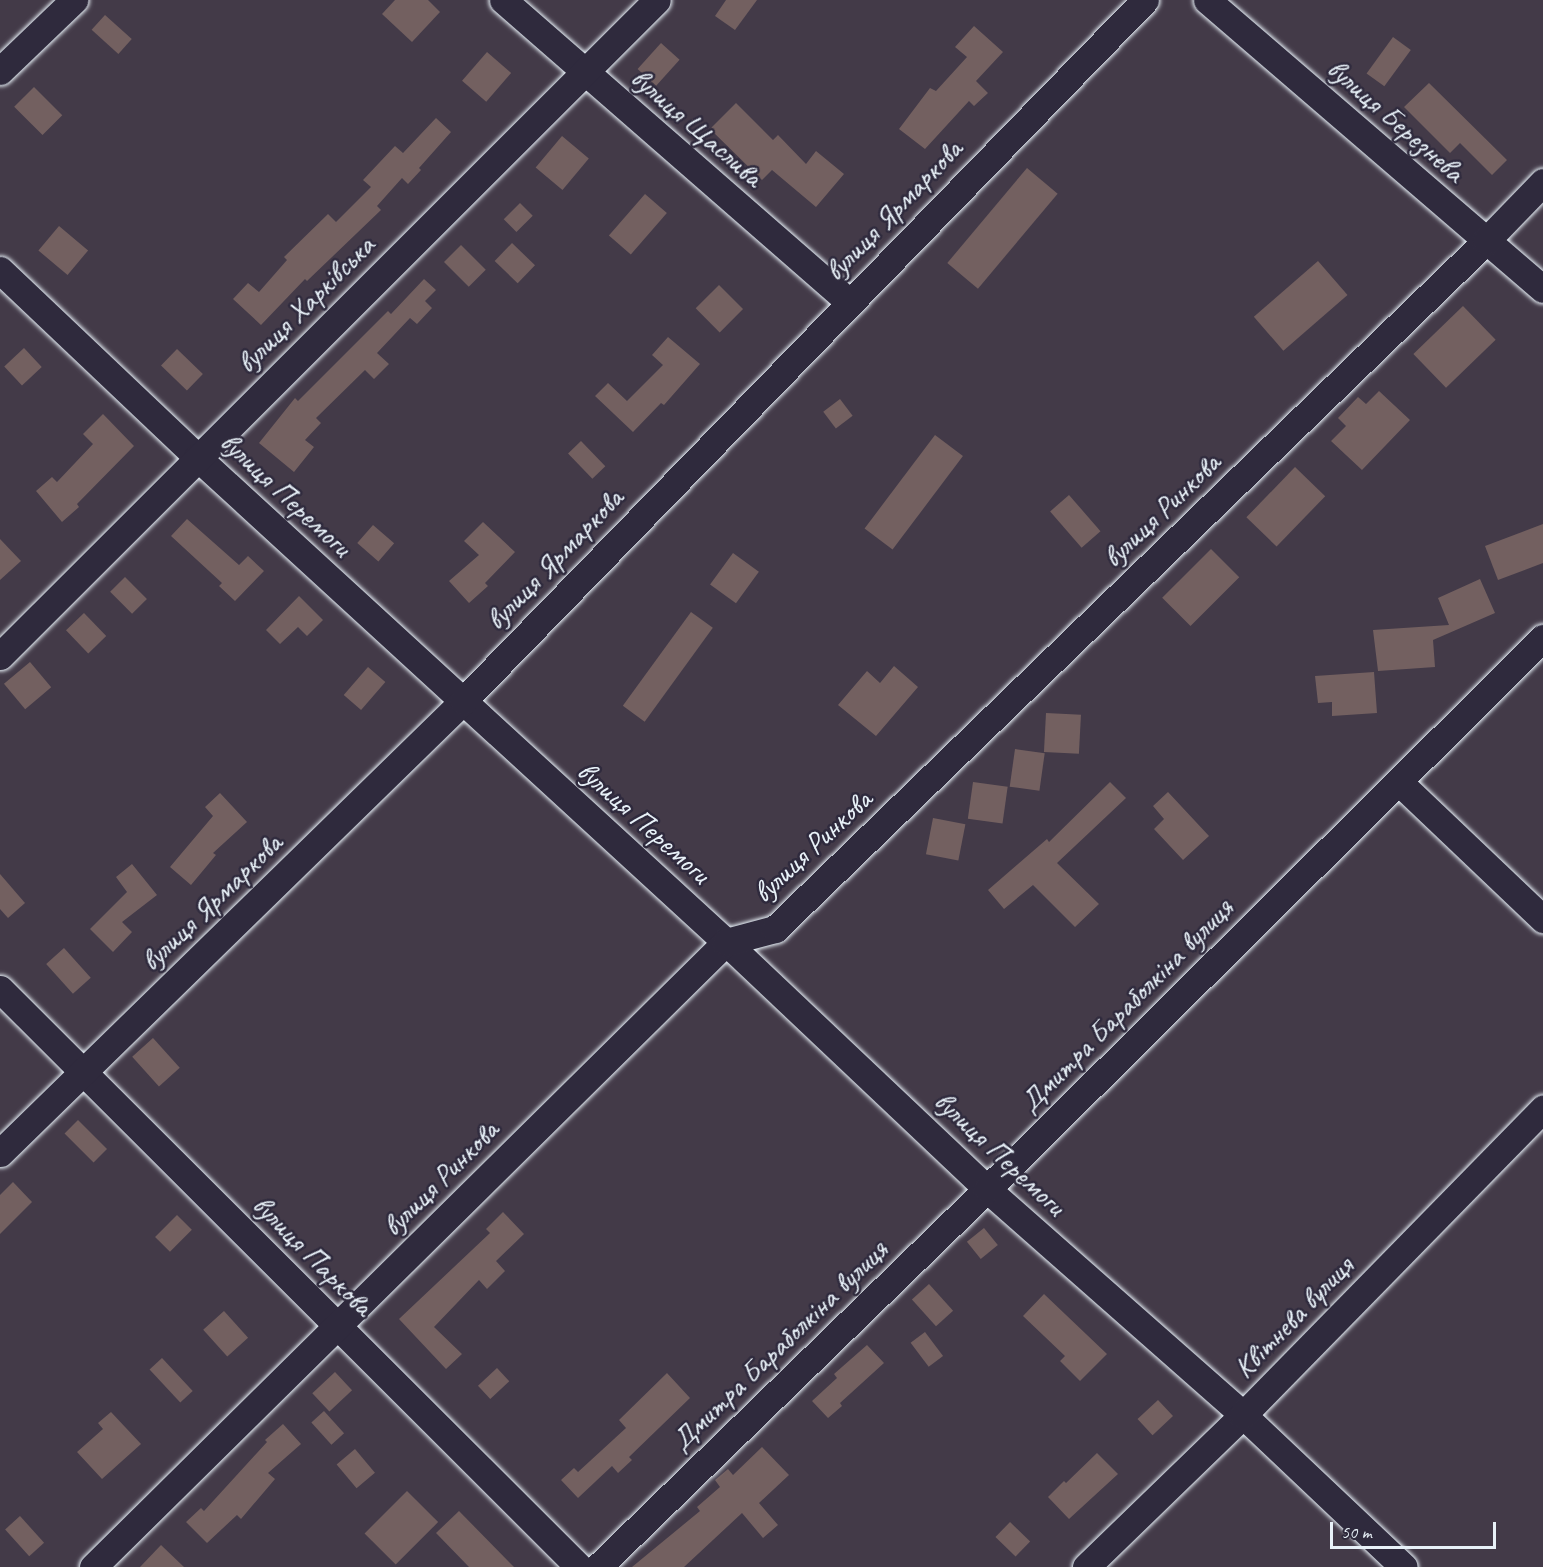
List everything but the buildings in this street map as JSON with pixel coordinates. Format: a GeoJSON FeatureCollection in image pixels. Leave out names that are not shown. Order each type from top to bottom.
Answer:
{"type":"FeatureCollection","features":[{"type":"Feature","properties":{"kind":"street"},"geometry":{"type":"LineString","coordinates":[[0,71],[74,0]]}},
{"type":"Feature","properties":{"kind":"street","name":"вулиця Щаслива"},"geometry":{"type":"LineString","coordinates":[[502,0],[849,302]]}},
{"type":"Feature","properties":{"kind":"street","name":"вулиця Харківська"},"geometry":{"type":"LineString","coordinates":[[0,656],[657,0]]}},
{"type":"Feature","properties":{"kind":"street","name":"вулиця Ярмаркова"},"geometry":{"type":"LineString","coordinates":[[0,1153],[463,701],[1145,0]]}},
{"type":"Feature","properties":{"kind":"street","name":"вулиця Березнева"},"geometry":{"type":"LineString","coordinates":[[1208,0],[1543,289]]}},
{"type":"Feature","properties":{"kind":"street","name":"вулиця Ринкова"},"geometry":{"type":"LineString","coordinates":[[93,1567],[726,942],[775,929],[1486,241],[1543,182]]}},
{"type":"Feature","properties":{"kind":"street","name":"вулиця Перемоги"},"geometry":{"type":"LineString","coordinates":[[0,270],[197,457],[726,942],[987,1189],[1243,1415],[1404,1567]]}},
{"type":"Feature","properties":{"kind":"street","name":"Дмитра Бараболкіна вулиця"},"geometry":{"type":"LineString","coordinates":[[598,1567],[987,1189],[1543,638]]}},
{"type":"Feature","properties":{"kind":"street"},"geometry":{"type":"LineString","coordinates":[[1399,782],[1543,919]]}},
{"type":"Feature","properties":{"kind":"street","name":"вулиця Паркова"},"geometry":{"type":"LineString","coordinates":[[0,989],[579,1567]]}},
{"type":"Feature","properties":{"kind":"street","name":"Квітнева вулиця"},"geometry":{"type":"LineString","coordinates":[[1086,1567],[1243,1415],[1543,1109]]}}]}
